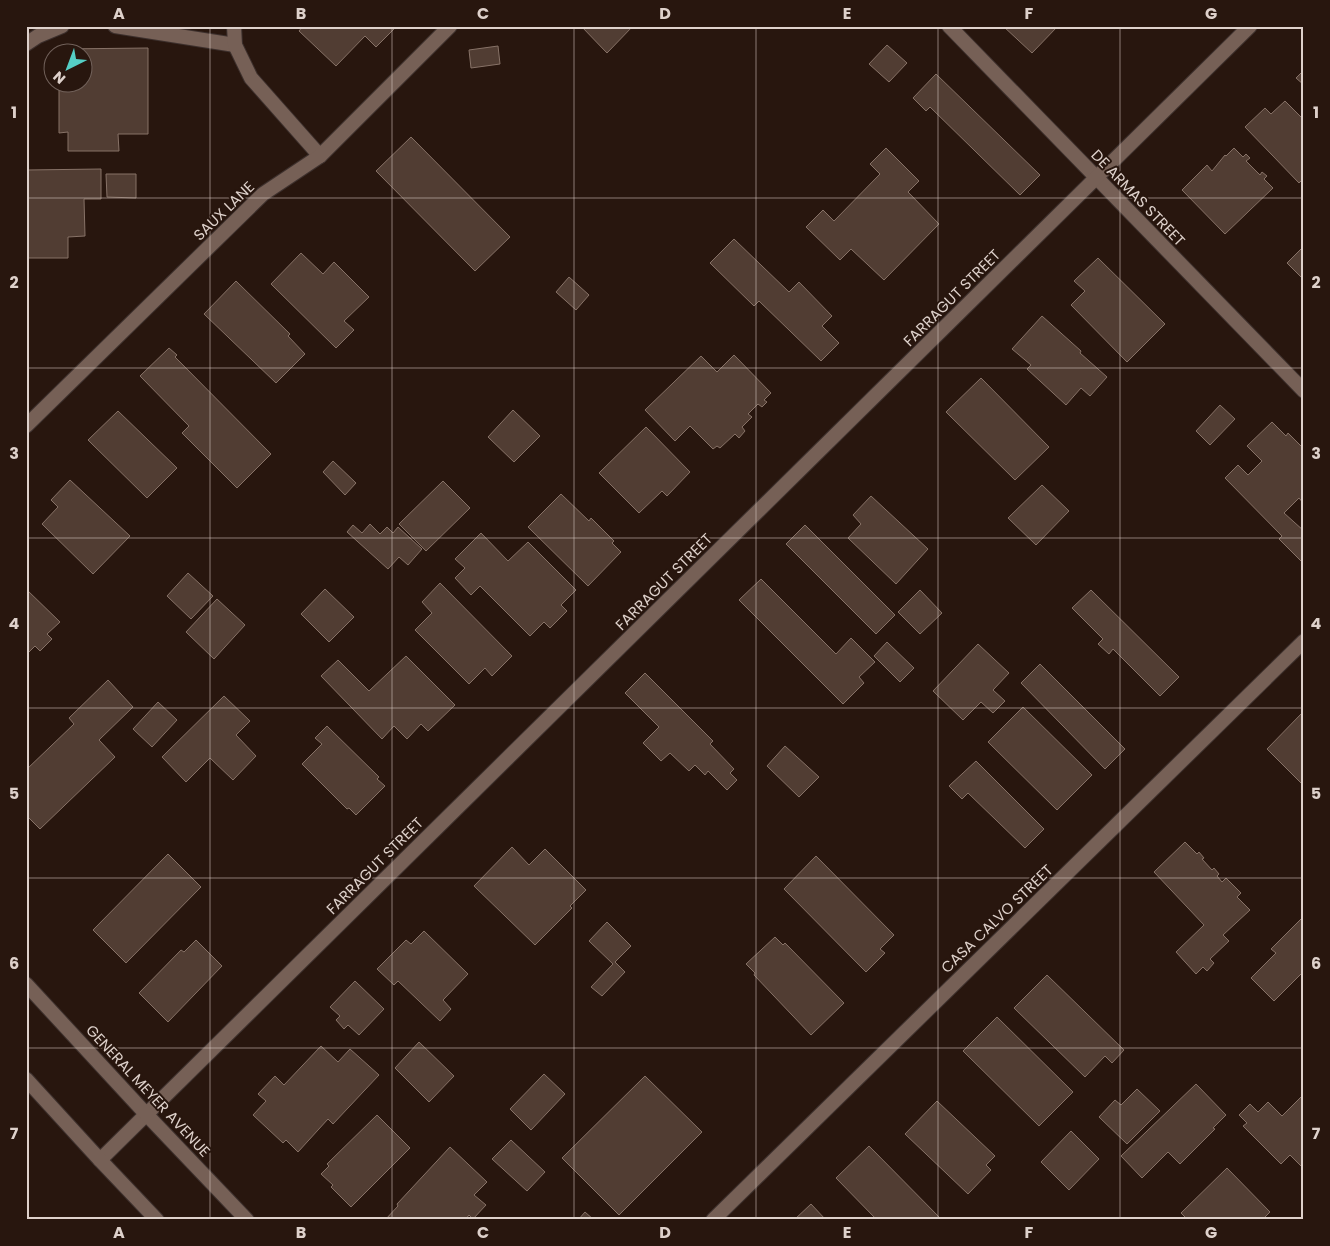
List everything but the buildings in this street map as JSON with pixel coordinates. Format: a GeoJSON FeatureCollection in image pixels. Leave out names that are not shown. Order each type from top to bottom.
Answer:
{"type":"FeatureCollection","features":[{"type":"Feature","properties":{"kind":"street"},"geometry":{"type":"LineString","coordinates":[[26,44],[38,36],[62,26]]}},
{"type":"Feature","properties":{"kind":"street"},"geometry":{"type":"LineString","coordinates":[[115,26],[235,46]]}},
{"type":"Feature","properties":{"kind":"street"},"geometry":{"type":"LineString","coordinates":[[234,26],[235,46],[251,78],[320,156]]}},
{"type":"Feature","properties":{"kind":"street","name":"SAUX LANE"},"geometry":{"type":"LineString","coordinates":[[26,426],[263,194],[320,156],[450,26]]}},
{"type":"Feature","properties":{"kind":"street","name":"DE ARMAS STREET"},"geometry":{"type":"LineString","coordinates":[[949,26],[1304,391]]}},
{"type":"Feature","properties":{"kind":"street","name":"FARRAGUT STREET"},"geometry":{"type":"LineString","coordinates":[[100,1160],[1097,179],[1250,26]]}},
{"type":"Feature","properties":{"kind":"street","name":"CASA CALVO STREET"},"geometry":{"type":"LineString","coordinates":[[713,1220],[1304,641]]}},
{"type":"Feature","properties":{"kind":"street","name":"GENERAL MEYER AVENUE"},"geometry":{"type":"LineString","coordinates":[[26,984],[146,1114],[248,1220]]}},
{"type":"Feature","properties":{"kind":"street"},"geometry":{"type":"LineString","coordinates":[[26,1079],[157,1220]]}}]}
